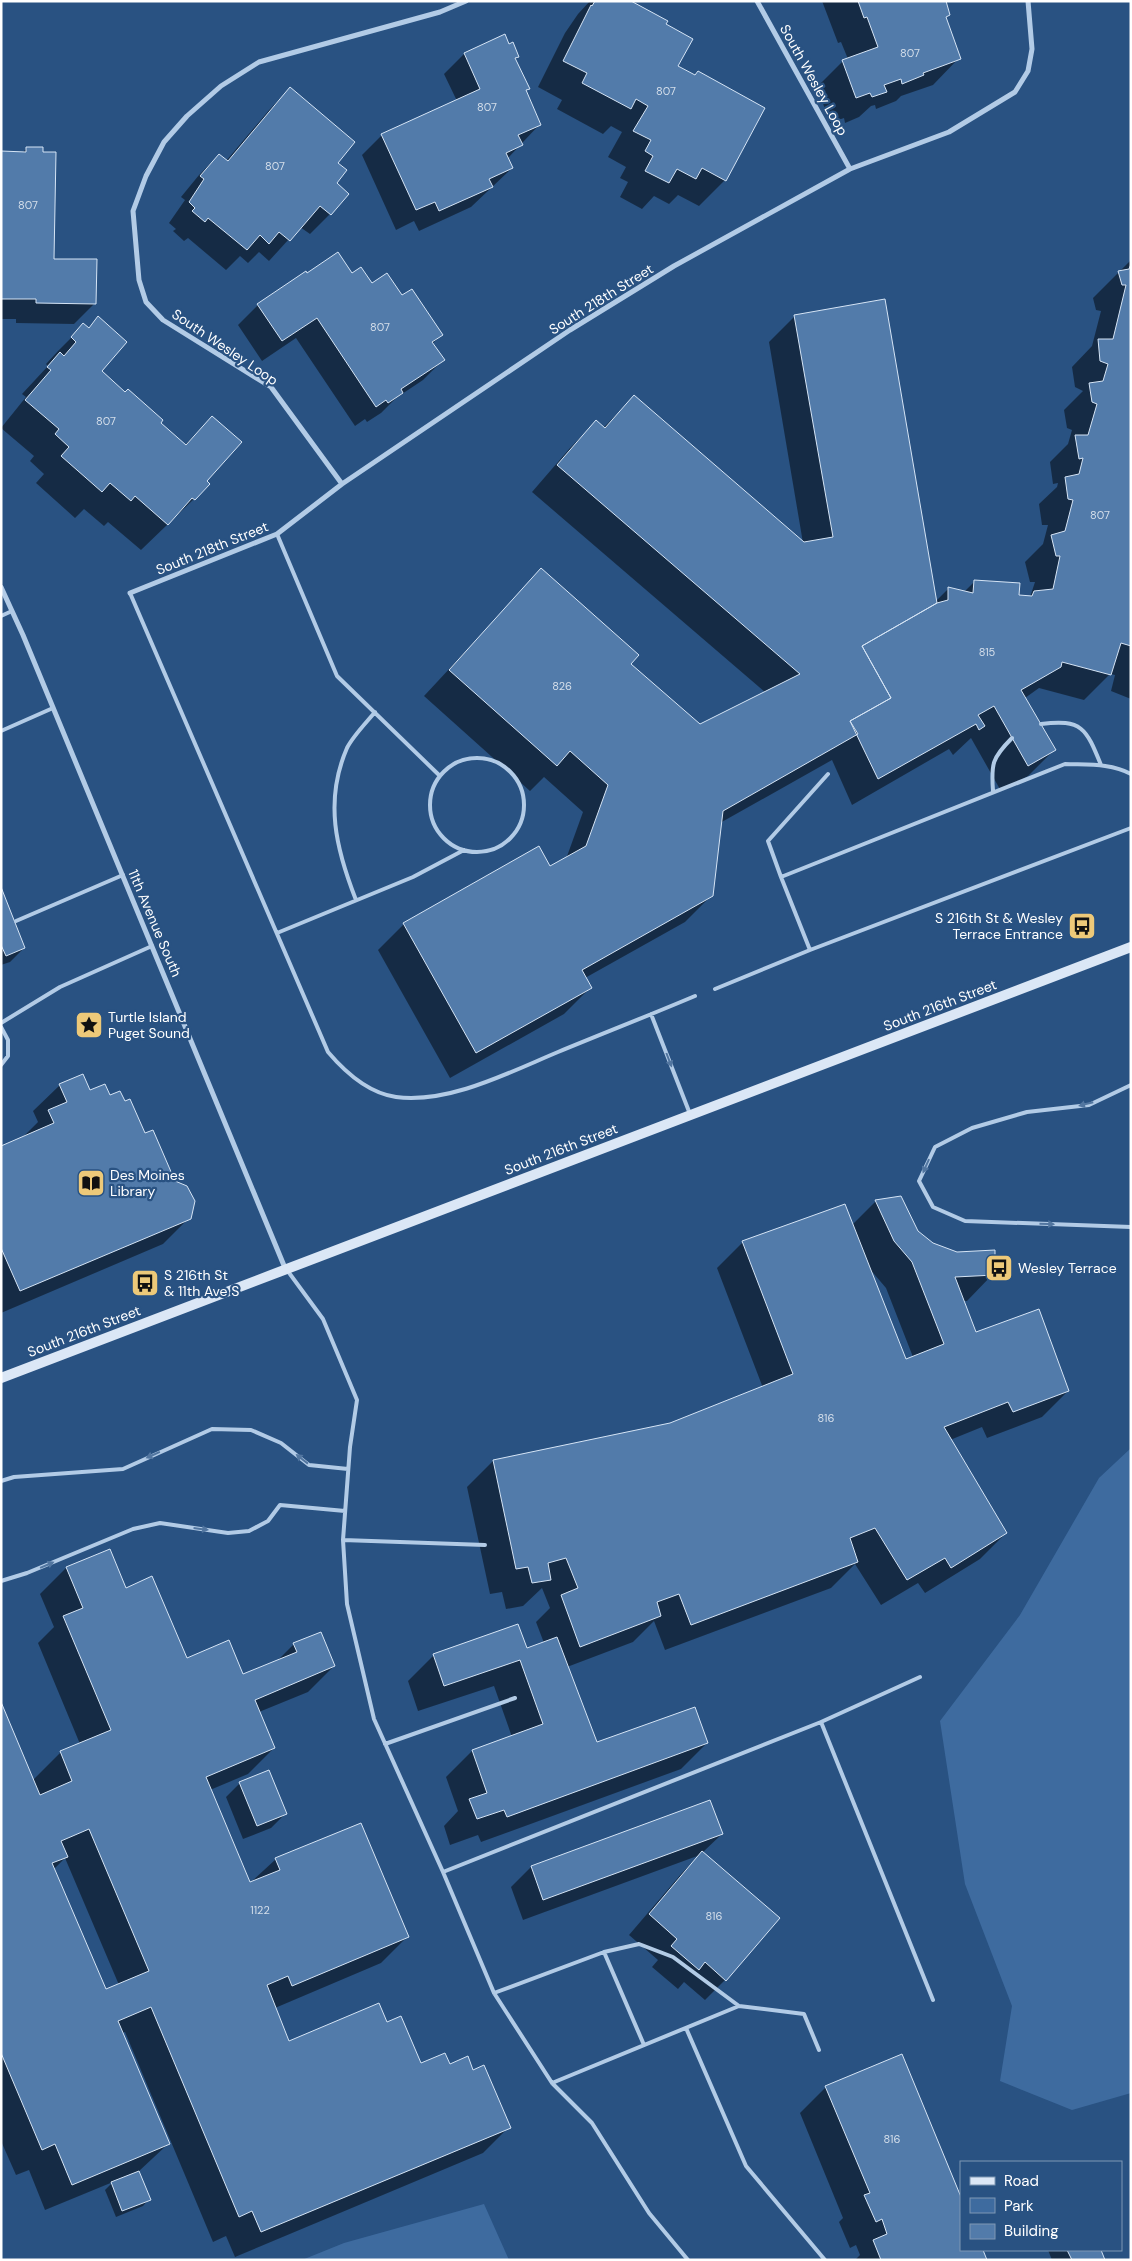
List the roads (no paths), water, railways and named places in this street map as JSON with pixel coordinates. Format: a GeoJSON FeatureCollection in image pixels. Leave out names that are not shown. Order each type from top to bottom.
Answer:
{"type":"FeatureCollection","features":[{"type":"Feature","properties":{"kind":"main road","name":"South 216th Street"},"geometry":{"type":"LineString","coordinates":[[1,1378],[1131,947]]}},
{"type":"Feature","properties":{"kind":"street","name":"South Wesley Loop"},"geometry":{"type":"LineString","coordinates":[[342,484],[271,387],[163,320],[146,302],[139,280],[133,211],[146,176],[164,142],[187,116],[221,86],[259,62],[440,12],[466,1]]}},
{"type":"Feature","properties":{"kind":"street","name":"South Wesley Loop"},"geometry":{"type":"LineString","coordinates":[[757,1],[850,169]]}},
{"type":"Feature","properties":{"kind":"street","name":"South 218th Street"},"geometry":{"type":"LineString","coordinates":[[130,593],[276,534],[342,484],[570,330],[674,266],[850,169],[949,132],[1015,92],[1028,70],[1032,49],[1028,1]]}},
{"type":"Feature","properties":{"kind":"street","name":"11th Avenue South"},"geometry":{"type":"LineString","coordinates":[[1,587],[286,1268]]}},
{"type":"Feature","properties":{"kind":"lane"},"geometry":{"type":"LineString","coordinates":[[276,534],[337,676],[440,776]]}},
{"type":"Feature","properties":{"kind":"lane"},"geometry":{"type":"LineString","coordinates":[[130,593],[328,1052],[345,1072],[367,1086],[395,1097],[431,1097],[477,1085],[695,996]]}},
{"type":"Feature","properties":{"kind":"lane"},"geometry":{"type":"LineString","coordinates":[[1,616],[12,611]]}},
{"type":"Feature","properties":{"kind":"lane"},"geometry":{"type":"LineString","coordinates":[[1,731],[53,708]]}},
{"type":"Feature","properties":{"kind":"lane"},"geometry":{"type":"LineString","coordinates":[[356,900],[337,846],[334,815],[336,783],[348,747],[375,712]]}},
{"type":"Feature","properties":{"kind":"lane"},"geometry":{"type":"LineString","coordinates":[[1041,724],[1064,721],[1081,728],[1090,740],[1100,765]]}},
{"type":"Feature","properties":{"kind":"lane"},"geometry":{"type":"LineString","coordinates":[[993,791],[991,768],[1000,750],[1012,738]]}},
{"type":"Feature","properties":{"kind":"lane"},"geometry":{"type":"LineString","coordinates":[[484,759],[499,764],[512,774],[520,787],[524,802],[522,817],[516,830],[507,842],[494,849],[479,852],[464,850],[450,844],[440,834],[432,821],[430,806],[432,790],[440,776],[452,766],[467,760],[484,759]]}},
{"type":"Feature","properties":{"kind":"lane"},"geometry":{"type":"LineString","coordinates":[[781,876],[1065,764],[1100,765],[1123,770],[1131,774]]}},
{"type":"Feature","properties":{"kind":"lane"},"geometry":{"type":"LineString","coordinates":[[810,950],[768,841],[828,774]]}},
{"type":"Feature","properties":{"kind":"lane"},"geometry":{"type":"LineString","coordinates":[[715,989],[810,950],[1131,828]]}},
{"type":"Feature","properties":{"kind":"lane"},"geometry":{"type":"LineString","coordinates":[[277,933],[413,877],[464,850]]}},
{"type":"Feature","properties":{"kind":"lane"},"geometry":{"type":"LineString","coordinates":[[16,921],[123,875]]}},
{"type":"Feature","properties":{"kind":"lane"},"geometry":{"type":"LineString","coordinates":[[1,1065],[8,1056],[8,1040],[1,1025],[60,987],[152,946]]}},
{"type":"Feature","properties":{"kind":"lane"},"geometry":{"type":"LineString","coordinates":[[651,1014],[690,1114]]}},
{"type":"Feature","properties":{"kind":"lane"},"geometry":{"type":"LineString","coordinates":[[1131,1084],[1089,1105],[1027,1112],[972,1128],[935,1147],[919,1181],[933,1207],[965,1221],[1131,1227]]}},
{"type":"Feature","properties":{"kind":"lane"},"geometry":{"type":"LineString","coordinates":[[286,1268],[323,1319],[357,1400],[348,1469],[343,1540],[347,1604],[374,1719],[443,1872],[494,1992],[552,2082],[592,2122],[650,2213],[688,2260]]}},
{"type":"Feature","properties":{"kind":"lane"},"geometry":{"type":"LineString","coordinates":[[1,1481],[14,1476],[123,1469],[212,1429],[252,1430],[281,1443],[309,1465],[348,1469]]}},
{"type":"Feature","properties":{"kind":"lane"},"geometry":{"type":"LineString","coordinates":[[1,1581],[27,1573],[133,1529],[160,1523],[228,1533],[249,1531],[268,1521],[280,1505],[345,1511]]}},
{"type":"Feature","properties":{"kind":"lane"},"geometry":{"type":"LineString","coordinates":[[343,1540],[485,1545]]}},
{"type":"Feature","properties":{"kind":"lane"},"geometry":{"type":"LineString","coordinates":[[443,1872],[821,1722],[920,1678]]}},
{"type":"Feature","properties":{"kind":"lane"},"geometry":{"type":"LineString","coordinates":[[385,1744],[515,1698]]}},
{"type":"Feature","properties":{"kind":"lane"},"geometry":{"type":"LineString","coordinates":[[821,1722],[933,2000]]}},
{"type":"Feature","properties":{"kind":"lane"},"geometry":{"type":"LineString","coordinates":[[494,1992],[604,1952],[638,1944],[673,1957],[739,2006]]}},
{"type":"Feature","properties":{"kind":"lane"},"geometry":{"type":"LineString","coordinates":[[604,1952],[644,2045]]}},
{"type":"Feature","properties":{"kind":"lane"},"geometry":{"type":"LineString","coordinates":[[552,2082],[739,2006],[804,2014],[819,2050]]}},
{"type":"Feature","properties":{"kind":"lane"},"geometry":{"type":"LineString","coordinates":[[686,2028],[746,2166],[825,2260]]}},
{"type":"Feature","properties":{"kind":"place","name":"S 216th St & Wesley Terrace Entrance"},"geometry":{"type":"Point","coordinates":[1082,926]}},
{"type":"Feature","properties":{"kind":"place","name":"Turtle Island Puget Sound"},"geometry":{"type":"Point","coordinates":[89,1025]}},
{"type":"Feature","properties":{"kind":"place","name":"Des Moines Library"},"geometry":{"type":"Point","coordinates":[91,1183]}},
{"type":"Feature","properties":{"kind":"place","name":"Wesley Terrace"},"geometry":{"type":"Point","coordinates":[999,1268]}},
{"type":"Feature","properties":{"kind":"place","name":"S 216th St & 11th Ave S"},"geometry":{"type":"Point","coordinates":[145,1283]}}]}
